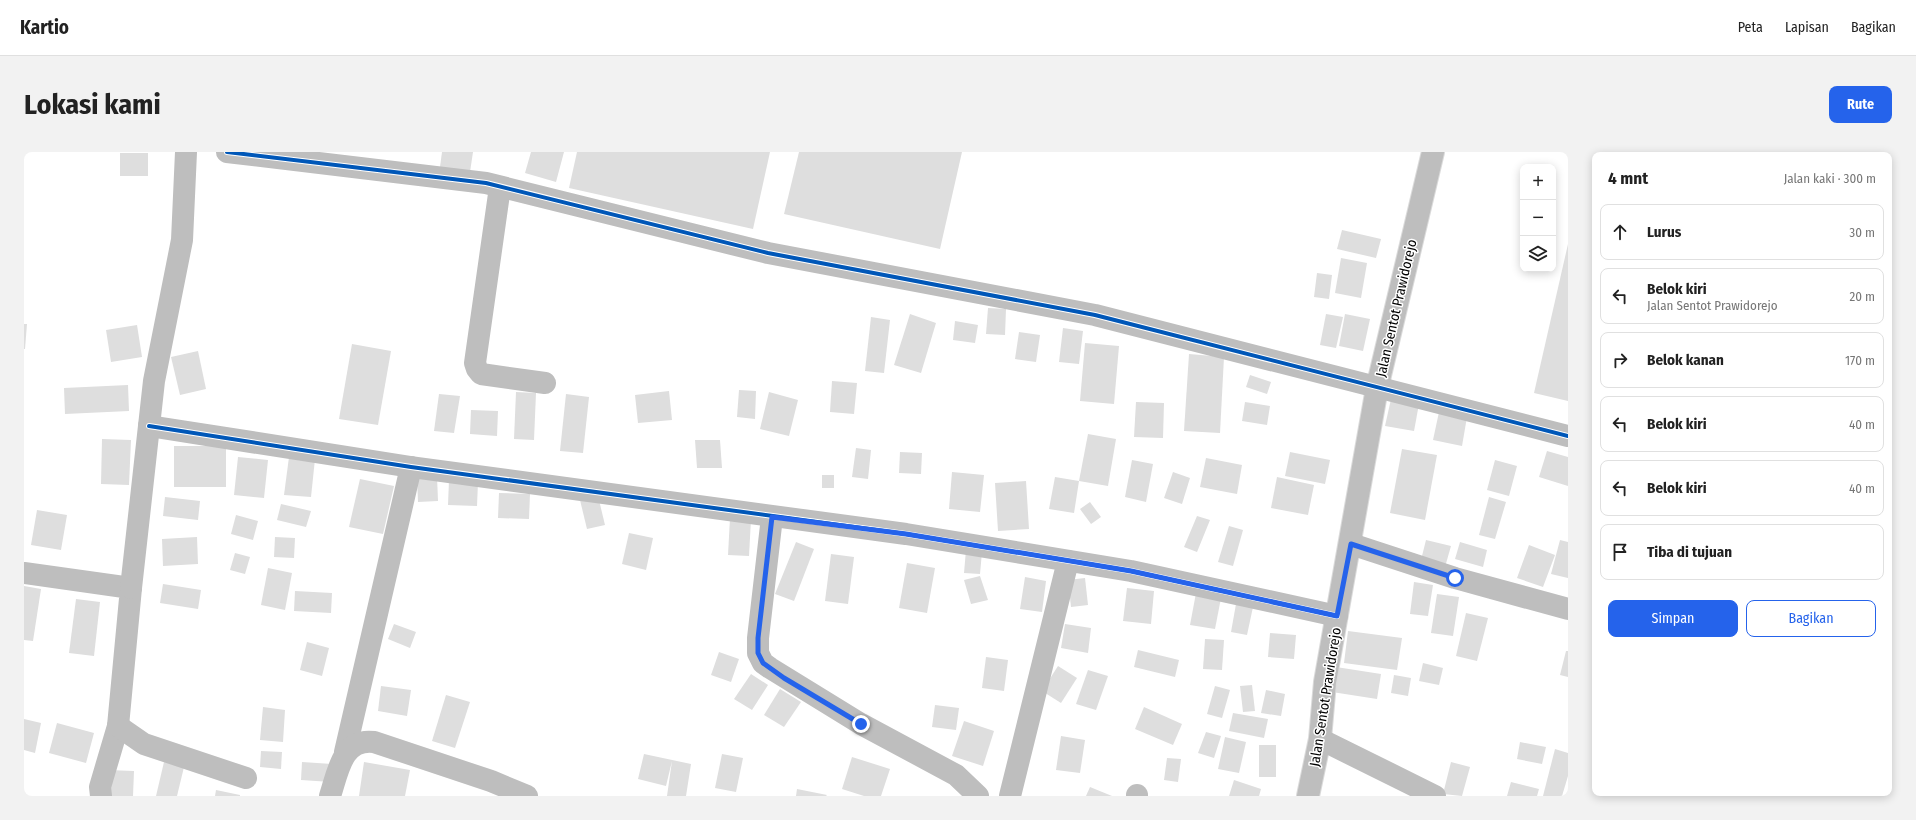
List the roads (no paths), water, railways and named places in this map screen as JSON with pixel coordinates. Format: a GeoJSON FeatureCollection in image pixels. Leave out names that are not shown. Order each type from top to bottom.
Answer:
{"type":"FeatureCollection","features":[{"type":"Feature","properties":{"kind":"street"},"geometry":{"type":"LineString","coordinates":[[101,796],[100,787],[118,726],[131,588],[154,381],[182,240],[186,152]]}},
{"type":"Feature","properties":{"kind":"street"},"geometry":{"type":"LineString","coordinates":[[227,152],[486,183],[768,253],[1095,315],[1300,366],[1377,388],[1568,436]]}},
{"type":"Feature","properties":{"kind":"street","name":"Jalan Sentot Prawidorejo"},"geometry":{"type":"LineString","coordinates":[[1308,796],[1320,739],[1325,682],[1351,544],[1377,388],[1433,152]]}},
{"type":"Feature","properties":{"kind":"street"},"geometry":{"type":"LineString","coordinates":[[500,187],[475,363],[481,374],[545,383]]}},
{"type":"Feature","properties":{"kind":"street"},"geometry":{"type":"LineString","coordinates":[[149,426],[411,467],[906,534],[1131,571],[1337,616]]}},
{"type":"Feature","properties":{"kind":"street"},"geometry":{"type":"LineString","coordinates":[[330,796],[345,752],[411,467]]}},
{"type":"Feature","properties":{"kind":"street"},"geometry":{"type":"LineString","coordinates":[[772,517],[758,638],[758,653],[763,663],[784,678],[861,724],[956,775],[978,796]]}},
{"type":"Feature","properties":{"kind":"street"},"geometry":{"type":"LineString","coordinates":[[1351,544],[1455,578],[1568,608]]}},
{"type":"Feature","properties":{"kind":"street"},"geometry":{"type":"LineString","coordinates":[[1010,796],[1068,561]]}},
{"type":"Feature","properties":{"kind":"street"},"geometry":{"type":"LineString","coordinates":[[24,573],[131,588]]}},
{"type":"Feature","properties":{"kind":"street"},"geometry":{"type":"LineString","coordinates":[[118,726],[144,744],[246,778]]}},
{"type":"Feature","properties":{"kind":"street"},"geometry":{"type":"LineString","coordinates":[[1320,739],[1435,796]]}},
{"type":"Feature","properties":{"kind":"street"},"geometry":{"type":"LineString","coordinates":[[345,752],[357,743],[365,741],[374,742],[490,781],[526,796]]}}]}
